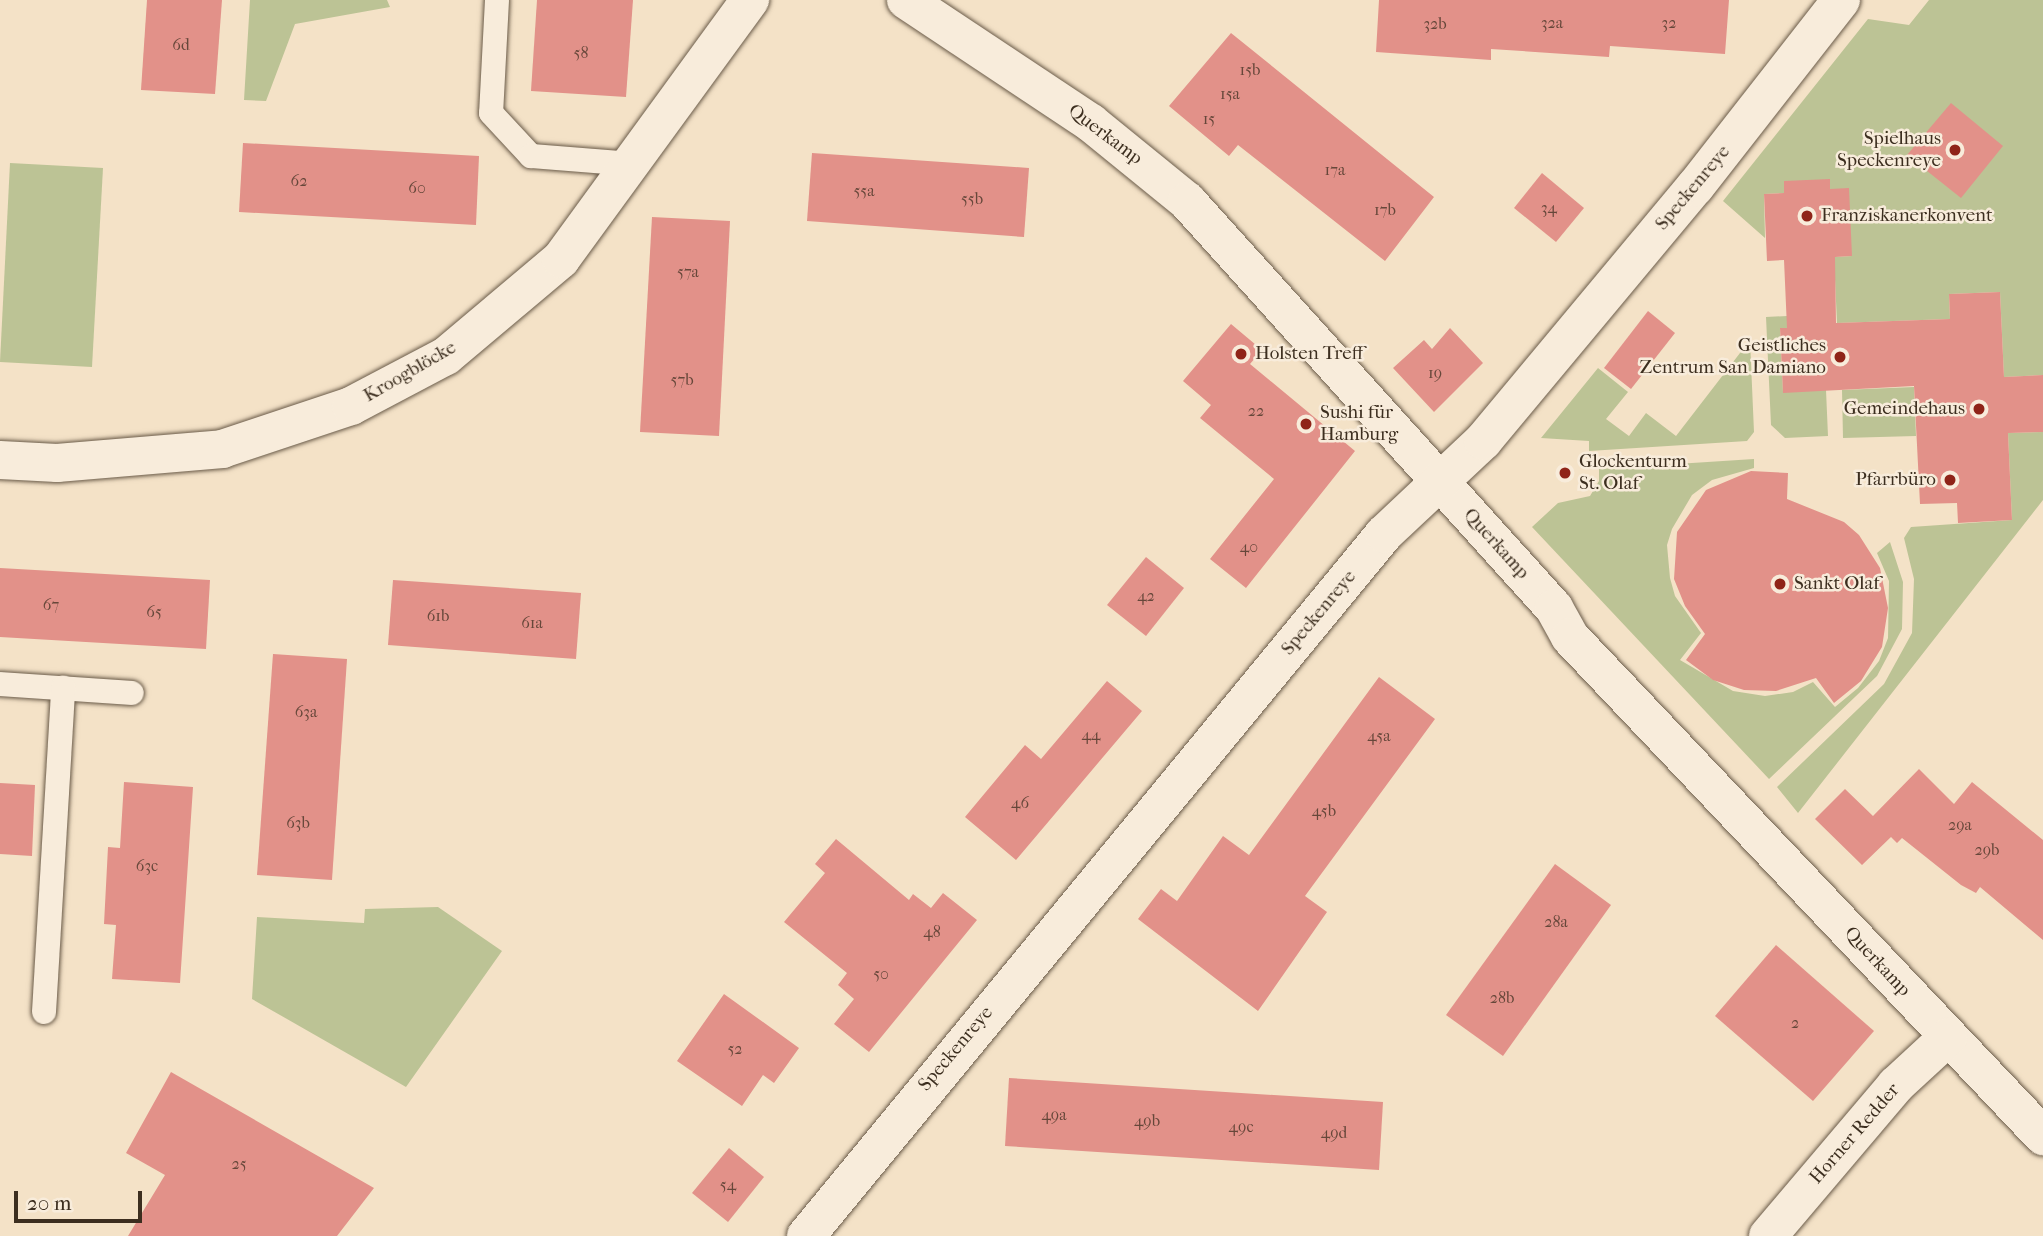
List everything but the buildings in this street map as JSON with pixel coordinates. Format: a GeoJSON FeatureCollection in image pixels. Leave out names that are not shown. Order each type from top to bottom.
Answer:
{"type":"FeatureCollection","features":[{"type":"Feature","properties":{"kind":"street","name":"Kroogblöcke"},"geometry":{"type":"LineString","coordinates":[[0,460],[57,463],[222,449],[351,406],[446,356],[561,259],[633,164],[750,0]]}},
{"type":"Feature","properties":{"kind":"street","name":"Querkamp"},"geometry":{"type":"LineString","coordinates":[[906,0],[1091,123],[1187,201],[1554,608],[1570,637],[2043,1136]]}},
{"type":"Feature","properties":{"kind":"street","name":"Speckenreye"},"geometry":{"type":"LineString","coordinates":[[806,1236],[1384,534],[1483,441],[1695,187],[1841,0]]}},
{"type":"Feature","properties":{"kind":"street","name":"Horner Redder"},"geometry":{"type":"LineString","coordinates":[[1768,1236],[1896,1085],[1948,1037]]}},
{"type":"Feature","properties":{"kind":"lane"},"geometry":{"type":"LineString","coordinates":[[497,0],[491,113],[531,156],[633,164]]}},
{"type":"Feature","properties":{"kind":"lane"},"geometry":{"type":"LineString","coordinates":[[0,684],[132,693]]}},
{"type":"Feature","properties":{"kind":"lane"},"geometry":{"type":"LineString","coordinates":[[44,1012],[63,688]]}},
{"type":"Feature","properties":{"kind":"green space"},"geometry":{"type":"Polygon","coordinates":[[[250,0],[387,0],[390,7],[295,24],[266,101],[244,100],[250,0]]]}},
{"type":"Feature","properties":{"kind":"green space"},"geometry":{"type":"Polygon","coordinates":[[[1929,0],[2043,0],[2043,375],[2004,377],[2000,292],[1949,294],[1950,319],[1837,323],[1834,257],[1852,256],[1784,193],[1764,194],[1765,238],[1723,201],[1868,19],[1909,25],[1929,0]]]}},
{"type":"Feature","properties":{"kind":"green space"},"geometry":{"type":"Polygon","coordinates":[[[10,163],[103,168],[92,367],[0,362],[10,163]]]}},
{"type":"Feature","properties":{"kind":"green space"},"geometry":{"type":"Polygon","coordinates":[[[1787,316],[1788,328],[1780,328],[1783,392],[1826,390],[1828,436],[1785,438],[1771,425],[1766,317],[1787,316]]]}},
{"type":"Feature","properties":{"kind":"green space"},"geometry":{"type":"Polygon","coordinates":[[[1750,340],[1754,432],[1747,441],[1589,451],[1589,441],[1541,438],[1598,368],[1628,392],[1606,419],[1629,436],[1646,413],[1676,436],[1750,340]]]}},
{"type":"Feature","properties":{"kind":"green space"},"geometry":{"type":"Polygon","coordinates":[[[1914,387],[1916,436],[1843,438],[1842,390],[1914,387]]]}},
{"type":"Feature","properties":{"kind":"green space"},"geometry":{"type":"Polygon","coordinates":[[[2043,432],[2043,500],[1798,813],[1777,787],[1884,684],[1912,633],[1914,579],[1904,538],[1911,527],[2012,520],[2008,433],[2043,432]]]}},
{"type":"Feature","properties":{"kind":"green space"},"geometry":{"type":"Polygon","coordinates":[[[1754,459],[1754,468],[1712,480],[1692,495],[1672,529],[1667,545],[1670,578],[1675,596],[1701,633],[1680,660],[1733,691],[1765,696],[1793,692],[1813,682],[1835,707],[1858,688],[1879,661],[1888,638],[1889,581],[1877,553],[1890,542],[1903,582],[1902,629],[1877,676],[1769,779],[1532,527],[1558,503],[1590,496],[1599,481],[1599,469],[1754,459]]]}},
{"type":"Feature","properties":{"kind":"green space"},"geometry":{"type":"Polygon","coordinates":[[[438,907],[502,951],[406,1087],[252,999],[257,917],[364,923],[365,909],[438,907]]]}},
{"type":"Feature","properties":{"kind":"place","name":"Spielhaus Speckenreye"},"geometry":{"type":"Point","coordinates":[1955,150]}},
{"type":"Feature","properties":{"kind":"place","name":"Franziskanerkonvent"},"geometry":{"type":"Point","coordinates":[1807,216]}},
{"type":"Feature","properties":{"kind":"place","name":"Holsten Treff"},"geometry":{"type":"Point","coordinates":[1241,354]}},
{"type":"Feature","properties":{"kind":"place","name":"Geistliches Zentrum San Damiano"},"geometry":{"type":"Point","coordinates":[1840,357]}},
{"type":"Feature","properties":{"kind":"place","name":"Gemeindehaus"},"geometry":{"type":"Point","coordinates":[1979,409]}},
{"type":"Feature","properties":{"kind":"place","name":"Sushi für Hamburg"},"geometry":{"type":"Point","coordinates":[1306,424]}},
{"type":"Feature","properties":{"kind":"place","name":"Glockenturm St. Olaf"},"geometry":{"type":"Point","coordinates":[1565,473]}},
{"type":"Feature","properties":{"kind":"place","name":"Pfarrbüro"},"geometry":{"type":"Point","coordinates":[1950,480]}},
{"type":"Feature","properties":{"kind":"place","name":"Sankt Olaf"},"geometry":{"type":"Point","coordinates":[1780,584]}}]}
